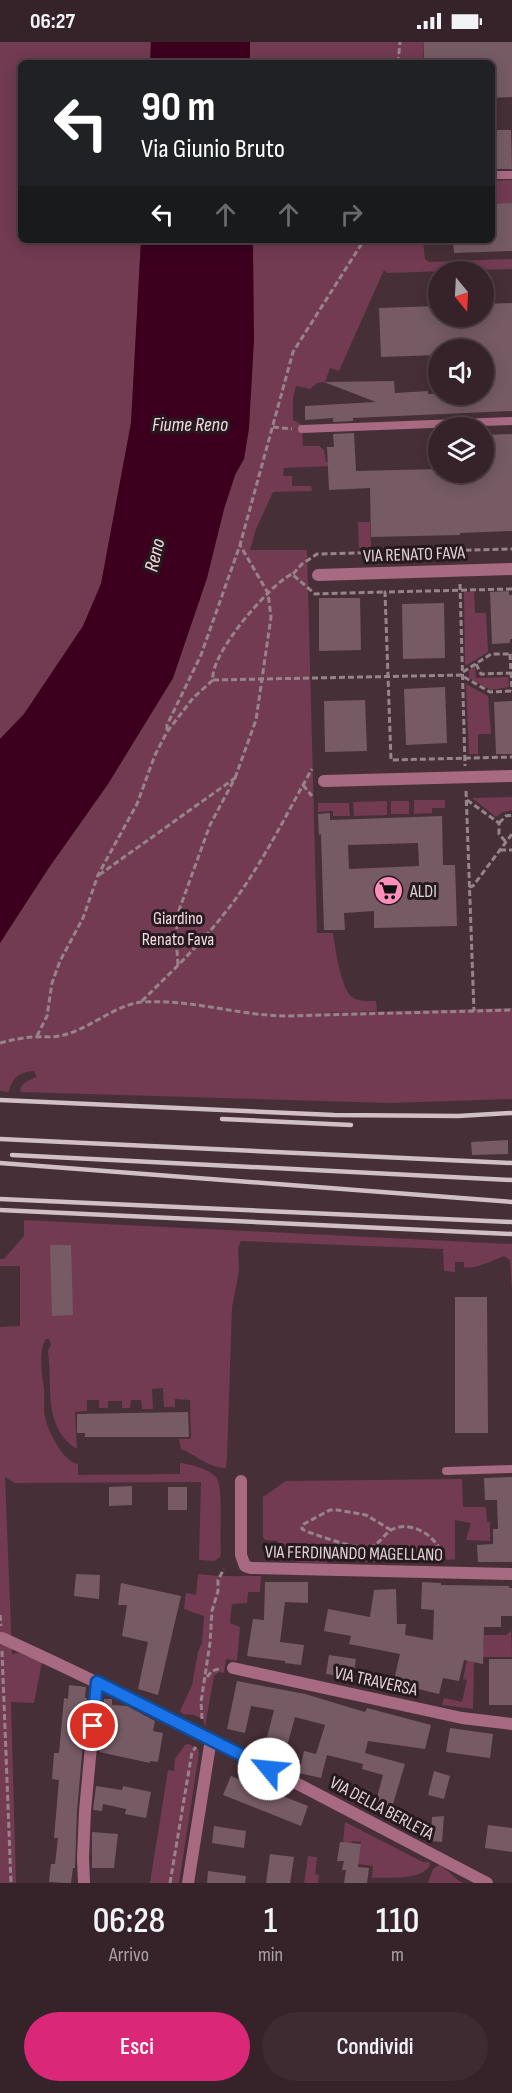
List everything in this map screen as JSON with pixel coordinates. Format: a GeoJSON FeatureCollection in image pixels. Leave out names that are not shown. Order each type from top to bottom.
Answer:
{"type":"FeatureCollection","features":[{"type":"Feature","properties":{"kind":"street","name":"VIA RENATO FAVA"},"geometry":{"type":"LineString","coordinates":[[318,575],[512,569]]}},
{"type":"Feature","properties":{"kind":"street"},"geometry":{"type":"LineString","coordinates":[[324,781],[512,776]]}},
{"type":"Feature","properties":{"kind":"street","name":"VIA FERDINANDO MAGELLANO"},"geometry":{"type":"LineString","coordinates":[[241,1481],[240,1555],[245,1566],[251,1568],[512,1574]]}},
{"type":"Feature","properties":{"kind":"street","name":"VIA DELLA BERLETA"},"geometry":{"type":"LineString","coordinates":[[2,1638],[206,1736],[487,1883]]}},
{"type":"Feature","properties":{"kind":"street","name":"VIA TRAVERSA"},"geometry":{"type":"LineString","coordinates":[[233,1668],[462,1718],[512,1724]]}},
{"type":"Feature","properties":{"kind":"street"},"geometry":{"type":"LineString","coordinates":[[84,1883],[85,1810],[97,1682]]}},
{"type":"Feature","properties":{"kind":"street"},"geometry":{"type":"LineString","coordinates":[[188,1883],[206,1736]]}},
{"type":"Feature","properties":{"kind":"lane"},"geometry":{"type":"LineString","coordinates":[[495,175],[512,175]]}},
{"type":"Feature","properties":{"kind":"lane"},"geometry":{"type":"LineString","coordinates":[[302,429],[512,421]]}},
{"type":"Feature","properties":{"kind":"lane"},"geometry":{"type":"LineString","coordinates":[[446,1471],[512,1470]]}},
{"type":"Feature","properties":{"kind":"path"},"geometry":{"type":"LineString","coordinates":[[398,60],[400,42]]}},
{"type":"Feature","properties":{"kind":"path"},"geometry":{"type":"LineString","coordinates":[[167,732],[167,725],[201,655],[240,545],[293,352],[362,243]]}},
{"type":"Feature","properties":{"kind":"path"},"geometry":{"type":"LineString","coordinates":[[273,427],[302,429]]}},
{"type":"Feature","properties":{"kind":"path"},"geometry":{"type":"LineString","coordinates":[[178,965],[176,937],[178,913],[210,825],[235,778],[256,720],[271,617],[268,593],[240,545]]}},
{"type":"Feature","properties":{"kind":"path"},"geometry":{"type":"LineString","coordinates":[[213,680],[213,670],[225,647],[246,618],[284,578],[317,554],[512,549]]}},
{"type":"Feature","properties":{"kind":"path"},"geometry":{"type":"LineString","coordinates":[[460,570],[474,1011]]}},
{"type":"Feature","properties":{"kind":"path"},"geometry":{"type":"LineString","coordinates":[[292,574],[315,594],[512,589]]}},
{"type":"Feature","properties":{"kind":"path"},"geometry":{"type":"LineString","coordinates":[[385,592],[391,760],[512,757]]}},
{"type":"Feature","properties":{"kind":"path"},"geometry":{"type":"LineString","coordinates":[[37,1036],[47,1016],[52,983],[60,961],[83,918],[98,875],[137,804],[151,764],[167,732],[193,698],[213,680],[463,674],[491,654],[511,654],[512,691],[490,692],[463,674]]}},
{"type":"Feature","properties":{"kind":"path"},"geometry":{"type":"LineString","coordinates":[[476,664],[482,674],[512,673]]}},
{"type":"Feature","properties":{"kind":"path"},"geometry":{"type":"LineString","coordinates":[[141,1002],[198,946],[231,904],[255,870],[312,769]]}},
{"type":"Feature","properties":{"kind":"path"},"geometry":{"type":"LineString","coordinates":[[98,875],[106,872],[235,778]]}},
{"type":"Feature","properties":{"kind":"path"},"geometry":{"type":"LineString","coordinates":[[303,785],[312,796]]}},
{"type":"Feature","properties":{"kind":"path"},"geometry":{"type":"LineString","coordinates":[[467,800],[499,823]]}},
{"type":"Feature","properties":{"kind":"path"},"geometry":{"type":"LineString","coordinates":[[506,842],[499,834],[499,823],[506,816],[512,815]]}},
{"type":"Feature","properties":{"kind":"path"},"geometry":{"type":"LineString","coordinates":[[469,887],[473,886],[512,834]]}},
{"type":"Feature","properties":{"kind":"path"},"geometry":{"type":"LineString","coordinates":[[500,850],[512,850]]}},
{"type":"Feature","properties":{"kind":"path"},"geometry":{"type":"LineString","coordinates":[[0,1043],[37,1036],[59,1036],[88,1027],[128,1006],[141,1002],[167,1002],[256,1015],[512,1010]]}},
{"type":"Feature","properties":{"kind":"path"},"geometry":{"type":"LineString","coordinates":[[391,1530],[376,1545],[361,1547],[308,1532],[302,1529],[302,1525],[330,1510],[337,1509],[366,1515],[391,1530],[414,1528],[432,1537],[442,1553],[443,1573]]}},
{"type":"Feature","properties":{"kind":"path"},"geometry":{"type":"LineString","coordinates":[[170,1883],[192,1752],[206,1736],[201,1705],[206,1678],[212,1611],[218,1591],[218,1580],[224,1569]]}},
{"type":"Feature","properties":{"kind":"path"},"geometry":{"type":"LineString","coordinates":[[2,1638],[11,1883]]}},
{"type":"Feature","properties":{"kind":"path"},"geometry":{"type":"LineString","coordinates":[[206,1678],[216,1670],[233,1668]]}},
{"type":"Feature","properties":{"kind":"green space"},"geometry":{"type":"Polygon","coordinates":[[[0,42],[151,42],[150,60],[18,60],[18,243],[141,243],[131,423],[101,584],[83,626],[24,714],[0,739],[0,42]]]}},
{"type":"Feature","properties":{"kind":"green space"},"geometry":{"type":"Polygon","coordinates":[[[250,42],[424,42],[423,60],[250,60],[250,42]]]}},
{"type":"Feature","properties":{"kind":"green space"},"geometry":{"type":"Polygon","coordinates":[[[512,180],[512,203],[495,216],[495,181],[512,180]]]}},
{"type":"Feature","properties":{"kind":"green space","name":"Giardino Renato Fava"},"geometry":{"type":"Polygon","coordinates":[[[253,243],[423,243],[428,272],[387,273],[384,270],[339,371],[330,368],[325,382],[317,383],[310,389],[296,386],[293,399],[293,420],[302,425],[303,446],[319,446],[324,450],[326,462],[355,461],[355,465],[284,468],[283,476],[292,476],[292,486],[311,486],[312,491],[273,492],[256,529],[250,550],[307,550],[317,933],[333,933],[339,968],[348,993],[358,1000],[376,1001],[377,1011],[320,1013],[512,1008],[512,1099],[390,1103],[20,1092],[28,1080],[37,1077],[34,1071],[17,1076],[9,1092],[0,1091],[0,943],[48,869],[108,784],[173,678],[207,578],[224,509],[235,475],[244,458],[249,428],[253,243]]]}},
{"type":"Feature","properties":{"kind":"green space","name":"Giardino Renato Fava"},"geometry":{"type":"Polygon","coordinates":[[[512,259],[512,269],[494,270],[494,261],[457,261],[512,259]]]}},
{"type":"Feature","properties":{"kind":"green space"},"geometry":{"type":"Polygon","coordinates":[[[358,522],[370,522],[371,548],[359,548],[358,522]]]}},
{"type":"Feature","properties":{"kind":"green space"},"geometry":{"type":"Polygon","coordinates":[[[464,592],[474,592],[475,613],[486,613],[488,652],[467,665],[465,664],[464,592]]]}},
{"type":"Feature","properties":{"kind":"green space"},"geometry":{"type":"Polygon","coordinates":[[[475,667],[476,678],[508,677],[509,687],[491,690],[469,678],[469,670],[475,667]]]}},
{"type":"Feature","properties":{"kind":"green space"},"geometry":{"type":"Polygon","coordinates":[[[466,684],[488,696],[491,734],[478,734],[478,754],[469,754],[466,684]]]}},
{"type":"Feature","properties":{"kind":"green space"},"geometry":{"type":"Polygon","coordinates":[[[512,797],[512,810],[496,817],[472,798],[512,797]]]}},
{"type":"Feature","properties":{"kind":"green space"},"geometry":{"type":"Polygon","coordinates":[[[414,800],[445,800],[445,808],[432,808],[432,813],[414,814],[414,800]]]}},
{"type":"Feature","properties":{"kind":"green space"},"geometry":{"type":"Polygon","coordinates":[[[387,801],[387,815],[354,816],[353,802],[387,801]]]}},
{"type":"Feature","properties":{"kind":"green space"},"geometry":{"type":"Polygon","coordinates":[[[391,801],[409,801],[409,814],[391,814],[391,801]]]}},
{"type":"Feature","properties":{"kind":"green space"},"geometry":{"type":"Polygon","coordinates":[[[318,803],[349,803],[350,816],[333,816],[333,811],[318,812],[318,803]]]}},
{"type":"Feature","properties":{"kind":"green space"},"geometry":{"type":"Polygon","coordinates":[[[24,1220],[512,1244],[512,1291],[510,1260],[504,1256],[468,1268],[464,1267],[464,1262],[455,1262],[455,1272],[444,1271],[443,1249],[241,1241],[238,1248],[239,1271],[232,1307],[226,1468],[208,1464],[181,1449],[179,1439],[190,1439],[191,1437],[190,1400],[175,1399],[175,1407],[164,1407],[163,1388],[152,1389],[153,1409],[142,1409],[141,1400],[131,1400],[130,1408],[122,1408],[122,1401],[108,1401],[108,1408],[99,1408],[99,1400],[87,1400],[87,1411],[75,1412],[77,1449],[66,1440],[54,1418],[51,1405],[48,1351],[51,1345],[49,1339],[46,1339],[41,1356],[45,1417],[49,1430],[62,1452],[72,1462],[78,1464],[78,1475],[180,1474],[180,1463],[209,1472],[216,1477],[220,1491],[221,1553],[220,1557],[214,1561],[199,1560],[201,1482],[15,1483],[5,1477],[12,1654],[19,1653],[42,1662],[34,1703],[11,1702],[16,1883],[0,1883],[0,1327],[20,1326],[20,1266],[0,1266],[0,1259],[4,1259],[24,1236],[24,1220]]]}},
{"type":"Feature","properties":{"kind":"green space"},"geometry":{"type":"Polygon","coordinates":[[[462,1479],[463,1507],[486,1507],[487,1522],[490,1522],[490,1541],[466,1540],[471,1523],[455,1520],[455,1559],[447,1560],[445,1555],[377,1554],[376,1562],[360,1562],[355,1560],[355,1553],[328,1553],[327,1563],[296,1562],[277,1541],[265,1540],[263,1537],[263,1497],[286,1481],[462,1479]]]}},
{"type":"Feature","properties":{"kind":"green space"},"geometry":{"type":"Polygon","coordinates":[[[198,1574],[261,1576],[260,1592],[248,1592],[247,1603],[232,1604],[230,1623],[240,1627],[237,1661],[226,1659],[224,1673],[219,1672],[214,1676],[205,1727],[203,1719],[183,1714],[180,1711],[192,1685],[198,1652],[202,1643],[204,1616],[184,1609],[186,1593],[196,1595],[198,1574]]]}},
{"type":"Feature","properties":{"kind":"green space"},"geometry":{"type":"Polygon","coordinates":[[[511,1622],[512,1657],[474,1657],[474,1647],[484,1647],[484,1635],[506,1635],[511,1631],[511,1622]]]}},
{"type":"Feature","properties":{"kind":"green space"},"geometry":{"type":"Polygon","coordinates":[[[467,1660],[474,1662],[473,1709],[442,1705],[444,1698],[462,1702],[467,1680],[463,1679],[467,1660]]]}},
{"type":"Feature","properties":{"kind":"green space"},"geometry":{"type":"Polygon","coordinates":[[[189,1744],[198,1749],[199,1753],[179,1883],[150,1883],[168,1770],[174,1771],[175,1759],[185,1745],[189,1744]]]}},
{"type":"Feature","properties":{"kind":"green space"},"geometry":{"type":"Polygon","coordinates":[[[345,1822],[423,1862],[429,1862],[430,1865],[426,1870],[412,1876],[372,1878],[373,1866],[358,1864],[361,1842],[343,1843],[345,1822]]]}},
{"type":"Feature","properties":{"kind":"green space"},"geometry":{"type":"Polygon","coordinates":[[[308,1856],[317,1857],[315,1874],[319,1875],[318,1883],[304,1883],[308,1856]]]}},
{"type":"Feature","properties":{"kind":"green space"},"geometry":{"type":"Polygon","coordinates":[[[439,1865],[463,1883],[428,1883],[433,1869],[439,1865]]]}},
{"type":"Feature","properties":{"kind":"water"},"geometry":{"type":"Polygon","coordinates":[[[151,42],[250,42],[250,60],[150,60],[151,42]]]}},
{"type":"Feature","properties":{"kind":"water","name":"Fiume Reno"},"geometry":{"type":"Polygon","coordinates":[[[141,243],[253,243],[254,340],[249,428],[244,459],[235,475],[207,578],[173,678],[108,784],[48,869],[0,943],[0,739],[24,714],[83,626],[101,584],[131,423],[141,243]]]}},
{"type":"Feature","properties":{"kind":"building"},"geometry":{"type":"Polygon","coordinates":[[[424,42],[512,42],[512,97],[495,98],[495,60],[429,60],[429,58],[424,58],[424,42]]]}},
{"type":"Feature","properties":{"kind":"building"},"geometry":{"type":"Polygon","coordinates":[[[495,130],[511,130],[512,169],[495,169],[495,130]]]}},
{"type":"Feature","properties":{"kind":"building"},"geometry":{"type":"Polygon","coordinates":[[[512,203],[512,251],[454,253],[453,243],[495,243],[495,204],[512,203]]]}},
{"type":"Feature","properties":{"kind":"building"},"geometry":{"type":"Polygon","coordinates":[[[512,303],[512,411],[353,418],[353,421],[333,422],[333,418],[305,420],[305,406],[376,402],[324,382],[394,381],[395,393],[428,391],[428,405],[494,405],[494,339],[428,339],[428,355],[381,357],[379,308],[428,306],[428,327],[494,327],[494,304],[512,303]]]}},
{"type":"Feature","properties":{"kind":"building"},"geometry":{"type":"Polygon","coordinates":[[[354,433],[356,471],[428,469],[428,483],[494,483],[494,435],[512,434],[512,531],[371,537],[370,488],[329,490],[327,447],[334,447],[333,434],[354,433]]]}},
{"type":"Feature","properties":{"kind":"building"},"geometry":{"type":"Polygon","coordinates":[[[509,591],[509,595],[512,595],[512,639],[510,643],[492,644],[490,592],[509,591]]]}},
{"type":"Feature","properties":{"kind":"building"},"geometry":{"type":"Polygon","coordinates":[[[319,598],[360,598],[361,650],[319,651],[319,598]]]}},
{"type":"Feature","properties":{"kind":"building"},"geometry":{"type":"Polygon","coordinates":[[[444,603],[445,658],[403,659],[402,604],[444,603]]]}},
{"type":"Feature","properties":{"kind":"building"},"geometry":{"type":"Polygon","coordinates":[[[445,687],[447,743],[406,745],[404,689],[445,687]]]}},
{"type":"Feature","properties":{"kind":"building"},"geometry":{"type":"Polygon","coordinates":[[[365,700],[367,751],[325,752],[324,701],[365,700]]]}},
{"type":"Feature","properties":{"kind":"building"},"geometry":{"type":"Polygon","coordinates":[[[512,701],[512,754],[496,754],[494,702],[512,701]]]}},
{"type":"Feature","properties":{"kind":"building","name":"ALDI"},"geometry":{"type":"Polygon","coordinates":[[[330,813],[330,820],[442,816],[443,865],[455,865],[457,926],[374,928],[374,911],[344,913],[345,930],[324,930],[321,834],[319,835],[318,814],[330,813]],[[418,843],[348,845],[349,869],[419,866],[418,843]]]}},
{"type":"Feature","properties":{"kind":"building"},"geometry":{"type":"Polygon","coordinates":[[[508,1140],[508,1154],[472,1155],[471,1142],[508,1140]]]}},
{"type":"Feature","properties":{"kind":"building"},"geometry":{"type":"Polygon","coordinates":[[[50,1245],[71,1245],[73,1315],[52,1316],[50,1245]]]}},
{"type":"Feature","properties":{"kind":"building"},"geometry":{"type":"Polygon","coordinates":[[[455,1297],[487,1297],[488,1433],[455,1433],[455,1297]]]}},
{"type":"Feature","properties":{"kind":"building"},"geometry":{"type":"Polygon","coordinates":[[[188,1412],[189,1437],[85,1437],[85,1433],[77,1433],[77,1414],[188,1412]]]}},
{"type":"Feature","properties":{"kind":"building"},"geometry":{"type":"Polygon","coordinates":[[[512,1477],[512,1562],[478,1562],[477,1545],[493,1544],[493,1529],[498,1529],[497,1500],[485,1500],[484,1478],[512,1477]]]}},
{"type":"Feature","properties":{"kind":"building"},"geometry":{"type":"Polygon","coordinates":[[[132,1486],[132,1505],[109,1506],[109,1487],[132,1486]]]}},
{"type":"Feature","properties":{"kind":"building"},"geometry":{"type":"Polygon","coordinates":[[[168,1487],[187,1487],[187,1510],[168,1510],[168,1487]]]}},
{"type":"Feature","properties":{"kind":"building"},"geometry":{"type":"Polygon","coordinates":[[[76,1574],[100,1575],[99,1599],[74,1596],[76,1574]]]}},
{"type":"Feature","properties":{"kind":"building"},"geometry":{"type":"Polygon","coordinates":[[[265,1582],[308,1582],[308,1603],[285,1602],[280,1642],[304,1645],[301,1665],[247,1656],[253,1619],[264,1620],[265,1582]]]}},
{"type":"Feature","properties":{"kind":"building"},"geometry":{"type":"Polygon","coordinates":[[[422,1582],[512,1588],[512,1616],[501,1616],[501,1627],[484,1627],[483,1664],[464,1660],[459,1681],[443,1678],[439,1694],[406,1686],[404,1692],[392,1689],[400,1654],[349,1644],[351,1636],[324,1631],[328,1609],[370,1617],[374,1590],[396,1589],[397,1624],[406,1624],[405,1635],[433,1640],[434,1610],[421,1609],[422,1582]]]}},
{"type":"Feature","properties":{"kind":"building"},"geometry":{"type":"Polygon","coordinates":[[[121,1583],[181,1596],[158,1695],[138,1689],[148,1642],[122,1636],[127,1605],[118,1605],[121,1583]]]}},
{"type":"Feature","properties":{"kind":"building"},"geometry":{"type":"Polygon","coordinates":[[[329,1655],[356,1659],[353,1678],[326,1674],[329,1655]]]}},
{"type":"Feature","properties":{"kind":"building"},"geometry":{"type":"Polygon","coordinates":[[[489,1659],[512,1659],[512,1705],[489,1705],[489,1659]]]}},
{"type":"Feature","properties":{"kind":"building"},"geometry":{"type":"Polygon","coordinates":[[[237,1681],[305,1694],[365,1712],[367,1708],[431,1725],[425,1749],[368,1741],[365,1753],[405,1764],[390,1814],[374,1809],[383,1775],[362,1769],[363,1764],[327,1755],[321,1778],[299,1773],[304,1751],[316,1754],[325,1725],[295,1717],[285,1754],[264,1749],[274,1710],[251,1706],[245,1733],[227,1729],[237,1681]]]}},
{"type":"Feature","properties":{"kind":"building"},"geometry":{"type":"Polygon","coordinates":[[[69,1685],[86,1687],[85,1698],[87,1698],[77,1811],[75,1868],[73,1868],[71,1883],[66,1883],[49,1882],[51,1864],[55,1864],[58,1838],[54,1838],[59,1780],[52,1779],[54,1753],[59,1753],[64,1698],[68,1699],[69,1685]]]}},
{"type":"Feature","properties":{"kind":"building"},"geometry":{"type":"Polygon","coordinates":[[[104,1699],[112,1699],[112,1705],[127,1706],[155,1721],[153,1731],[163,1733],[158,1762],[150,1761],[150,1763],[99,1752],[104,1699]]]}},
{"type":"Feature","properties":{"kind":"building"},"geometry":{"type":"Polygon","coordinates":[[[450,1728],[493,1734],[490,1758],[446,1752],[450,1728]]]}},
{"type":"Feature","properties":{"kind":"building"},"geometry":{"type":"Polygon","coordinates":[[[434,1771],[450,1776],[444,1799],[428,1795],[434,1771]]]}},
{"type":"Feature","properties":{"kind":"building"},"geometry":{"type":"Polygon","coordinates":[[[231,1776],[308,1806],[301,1826],[223,1795],[231,1776]]]}},
{"type":"Feature","properties":{"kind":"building"},"geometry":{"type":"Polygon","coordinates":[[[96,1786],[122,1790],[123,1786],[151,1792],[146,1818],[125,1814],[126,1809],[103,1804],[102,1811],[93,1810],[96,1786]]]}},
{"type":"Feature","properties":{"kind":"building"},"geometry":{"type":"Polygon","coordinates":[[[444,1816],[442,1842],[431,1841],[432,1817],[444,1816]]]}},
{"type":"Feature","properties":{"kind":"building"},"geometry":{"type":"Polygon","coordinates":[[[488,1825],[512,1828],[512,1852],[485,1848],[488,1825]]]}},
{"type":"Feature","properties":{"kind":"building"},"geometry":{"type":"Polygon","coordinates":[[[214,1826],[246,1831],[244,1848],[212,1843],[214,1826]]]}},
{"type":"Feature","properties":{"kind":"building"},"geometry":{"type":"Polygon","coordinates":[[[92,1832],[118,1834],[114,1868],[92,1868],[92,1832]]]}},
{"type":"Feature","properties":{"kind":"building"},"geometry":{"type":"Polygon","coordinates":[[[340,1842],[361,1844],[358,1867],[369,1868],[367,1883],[344,1883],[346,1870],[342,1870],[344,1861],[337,1861],[340,1842]]]}},
{"type":"Feature","properties":{"kind":"building"},"geometry":{"type":"Polygon","coordinates":[[[270,1854],[294,1857],[290,1883],[266,1883],[270,1854]]]}},
{"type":"Feature","properties":{"kind":"building"},"geometry":{"type":"Polygon","coordinates":[[[208,1871],[246,1876],[245,1883],[207,1883],[208,1871]]]}},
{"type":"Feature","properties":{"kind":"railway"},"geometry":{"type":"LineString","coordinates":[[0,1100],[334,1115],[458,1116],[512,1113]]}},
{"type":"Feature","properties":{"kind":"railway"},"geometry":{"type":"LineString","coordinates":[[222,1119],[351,1125]]}},
{"type":"Feature","properties":{"kind":"railway"},"geometry":{"type":"LineString","coordinates":[[0,1139],[512,1163]]}},
{"type":"Feature","properties":{"kind":"railway"},"geometry":{"type":"LineString","coordinates":[[12,1155],[512,1180]]}},
{"type":"Feature","properties":{"kind":"railway"},"geometry":{"type":"LineString","coordinates":[[0,1163],[512,1202]]}},
{"type":"Feature","properties":{"kind":"railway"},"geometry":{"type":"LineString","coordinates":[[0,1199],[512,1222]]}},
{"type":"Feature","properties":{"kind":"railway"},"geometry":{"type":"LineString","coordinates":[[0,1210],[512,1234]]}},
{"type":"Feature","properties":{"kind":"place","name":"ALDI"},"geometry":{"type":"Point","coordinates":[389,891]}},
{"type":"Feature","properties":{"kind":"route"},"geometry":{"type":"LineString","coordinates":[[93,1726],[97,1682],[269,1769]]}},
{"type":"Feature","properties":{"kind":"water label","name":"Reno"},"geometry":{"type":"Point","coordinates":[154,555]}}]}
